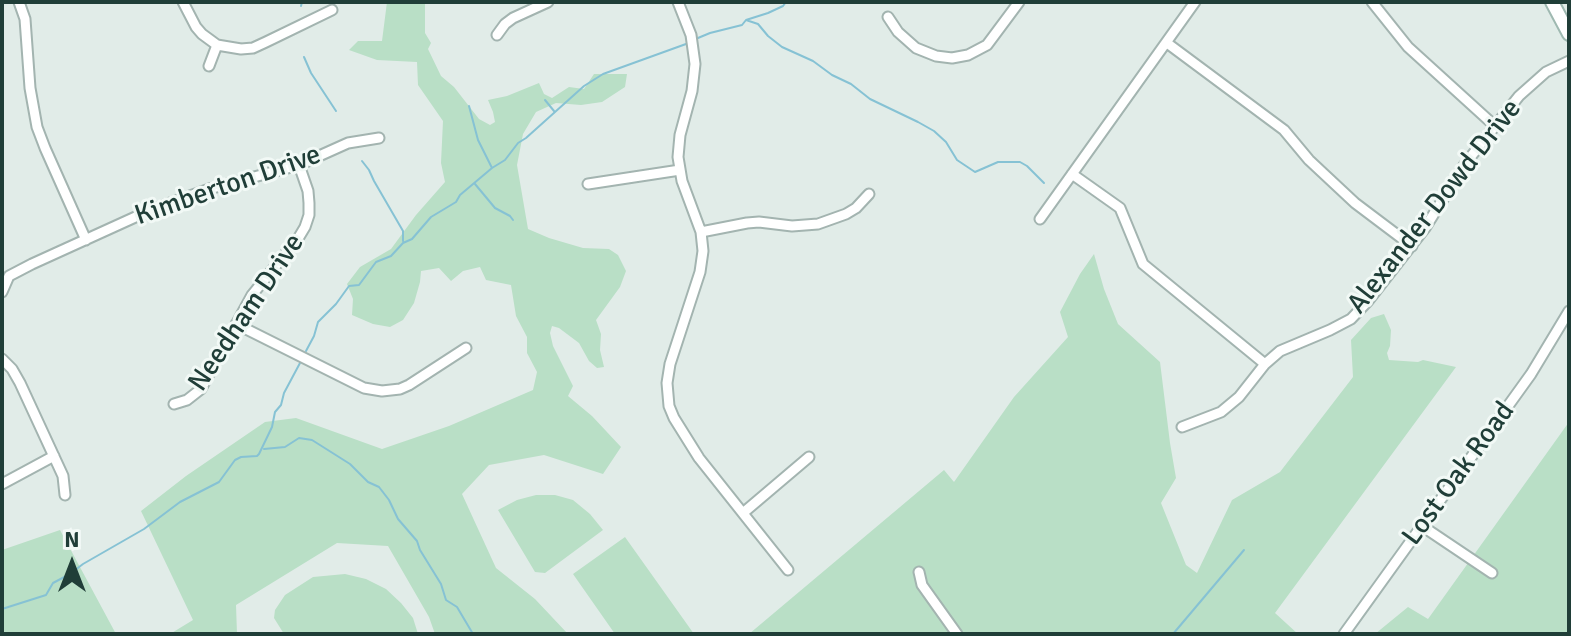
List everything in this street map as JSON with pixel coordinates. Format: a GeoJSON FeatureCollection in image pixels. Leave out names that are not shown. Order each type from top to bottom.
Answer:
{"type":"FeatureCollection","features":[{"type":"Feature","properties":{"kind":"street"},"geometry":{"type":"LineString","coordinates":[[19,2],[25,19],[30,88],[37,127],[86,240]]}},
{"type":"Feature","properties":{"kind":"street"},"geometry":{"type":"LineString","coordinates":[[183,2],[202,34],[217,45],[229,48],[253,48],[332,10]]}},
{"type":"Feature","properties":{"kind":"street"},"geometry":{"type":"LineString","coordinates":[[497,35],[513,18],[548,2]]}},
{"type":"Feature","properties":{"kind":"street"},"geometry":{"type":"LineString","coordinates":[[678,2],[691,35],[695,64],[692,91],[679,142],[680,170],[701,232],[703,251],[700,272],[670,364],[667,390],[674,418],[699,458],[788,570]]}},
{"type":"Feature","properties":{"kind":"street"},"geometry":{"type":"LineString","coordinates":[[888,17],[898,32],[916,48],[952,58],[968,55],[987,45],[1019,2]]}},
{"type":"Feature","properties":{"kind":"street"},"geometry":{"type":"LineString","coordinates":[[1040,219],[1195,2]]}},
{"type":"Feature","properties":{"kind":"street"},"geometry":{"type":"LineString","coordinates":[[1372,2],[1408,47],[1496,127]]}},
{"type":"Feature","properties":{"kind":"street"},"geometry":{"type":"LineString","coordinates":[[1552,2],[1569,34]]}},
{"type":"Feature","properties":{"kind":"street"},"geometry":{"type":"LineString","coordinates":[[1167,43],[1284,130],[1309,160],[1355,203],[1412,246]]}},
{"type":"Feature","properties":{"kind":"street"},"geometry":{"type":"LineString","coordinates":[[209,66],[217,45]]}},
{"type":"Feature","properties":{"kind":"street","name":"Alexander Dowd Drive"},"geometry":{"type":"LineString","coordinates":[[1182,427],[1221,412],[1239,397],[1265,364],[1280,351],[1351,319],[1412,246],[1465,164],[1519,96],[1546,72],[1569,61]]}},
{"type":"Feature","properties":{"kind":"street","name":"Kimberton Drive"},"geometry":{"type":"LineString","coordinates":[[2,292],[9,276],[181,198],[299,165],[348,143],[379,138]]}},
{"type":"Feature","properties":{"kind":"street","name":"Needham Drive"},"geometry":{"type":"LineString","coordinates":[[174,404],[187,400],[201,389],[252,295],[299,237],[307,222],[308,191],[299,165]]}},
{"type":"Feature","properties":{"kind":"street"},"geometry":{"type":"LineString","coordinates":[[588,184],[680,170]]}},
{"type":"Feature","properties":{"kind":"street"},"geometry":{"type":"LineString","coordinates":[[1072,174],[1120,208],[1143,264],[1265,364]]}},
{"type":"Feature","properties":{"kind":"street"},"geometry":{"type":"LineString","coordinates":[[701,232],[747,223],[807,226],[825,223],[856,208],[869,194]]}},
{"type":"Feature","properties":{"kind":"street","name":"Lost Oak Road"},"geometry":{"type":"LineString","coordinates":[[1344,634],[1531,374],[1569,311]]}},
{"type":"Feature","properties":{"kind":"street"},"geometry":{"type":"LineString","coordinates":[[236,324],[364,388],[382,391],[409,385],[466,348]]}},
{"type":"Feature","properties":{"kind":"street"},"geometry":{"type":"LineString","coordinates":[[2,359],[20,383],[54,456],[63,476],[65,495]]}},
{"type":"Feature","properties":{"kind":"street"},"geometry":{"type":"LineString","coordinates":[[2,484],[54,456]]}},
{"type":"Feature","properties":{"kind":"street"},"geometry":{"type":"LineString","coordinates":[[743,513],[809,457]]}},
{"type":"Feature","properties":{"kind":"street"},"geometry":{"type":"LineString","coordinates":[[1422,526],[1492,573]]}},
{"type":"Feature","properties":{"kind":"street"},"geometry":{"type":"LineString","coordinates":[[919,572],[922,585],[957,634]]}},
{"type":"Feature","properties":{"kind":"green space"},"geometry":{"type":"Polygon","coordinates":[[[387,2],[425,2],[425,33],[431,43],[428,49],[441,76],[454,87],[479,119],[490,125],[495,122],[488,100],[539,83],[544,94],[552,98],[569,87],[584,89],[594,74],[627,74],[625,87],[602,102],[581,105],[556,103],[536,112],[523,134],[517,165],[528,229],[583,248],[609,249],[618,255],[626,271],[620,287],[596,320],[601,334],[600,350],[604,367],[597,368],[589,361],[579,343],[559,328],[552,326],[550,333],[553,346],[573,386],[568,396],[621,447],[603,474],[544,455],[489,465],[462,494],[496,568],[535,599],[568,634],[435,634],[429,617],[388,546],[337,543],[236,605],[237,634],[170,634],[193,620],[141,511],[265,422],[296,418],[382,449],[449,426],[533,390],[537,372],[527,353],[527,337],[516,316],[511,285],[486,280],[480,267],[463,271],[451,281],[439,268],[421,271],[414,303],[403,320],[390,327],[352,315],[353,299],[347,284],[360,267],[391,249],[445,182],[441,163],[443,121],[418,85],[417,62],[377,60],[349,50],[358,41],[382,41],[387,2]]]}},
{"type":"Feature","properties":{"kind":"green space"},"geometry":{"type":"Polygon","coordinates":[[[1094,254],[1118,324],[1160,362],[1176,478],[1161,503],[1186,565],[1197,573],[1232,500],[1280,472],[1353,377],[1351,340],[1371,318],[1384,314],[1391,330],[1387,353],[1389,360],[1423,360],[1456,367],[1275,613],[1298,634],[749,634],[944,470],[954,482],[1014,397],[1068,337],[1060,312],[1094,254]]]}},
{"type":"Feature","properties":{"kind":"green space"},"geometry":{"type":"Polygon","coordinates":[[[1569,422],[1569,634],[1375,634],[1408,607],[1428,619],[1569,422]]]}},
{"type":"Feature","properties":{"kind":"green space"},"geometry":{"type":"Polygon","coordinates":[[[536,495],[555,495],[573,500],[603,530],[545,573],[535,572],[498,510],[536,495]]]}},
{"type":"Feature","properties":{"kind":"green space"},"geometry":{"type":"Polygon","coordinates":[[[60,530],[116,634],[2,634],[2,550],[60,530]]]}},
{"type":"Feature","properties":{"kind":"green space"},"geometry":{"type":"Polygon","coordinates":[[[625,537],[694,634],[615,634],[573,574],[625,537]]]}},
{"type":"Feature","properties":{"kind":"green space"},"geometry":{"type":"Polygon","coordinates":[[[345,574],[366,579],[386,589],[413,618],[418,634],[284,634],[274,618],[275,610],[285,595],[313,577],[345,574]]]}},
{"type":"Feature","properties":{"kind":"waterway"},"geometry":{"type":"LineString","coordinates":[[301,6],[302,2]]}},
{"type":"Feature","properties":{"kind":"waterway"},"geometry":{"type":"LineString","coordinates":[[698,38],[742,25],[746,20],[768,13],[786,2]]}},
{"type":"Feature","properties":{"kind":"waterway"},"geometry":{"type":"LineString","coordinates":[[746,20],[758,24],[782,47],[813,61],[870,99],[934,131],[946,142],[957,160],[975,172],[998,162],[1020,162],[1044,183]]}},
{"type":"Feature","properties":{"kind":"waterway"},"geometry":{"type":"LineString","coordinates":[[306,351],[318,322],[349,286],[359,285],[376,262],[391,256],[403,243],[412,239],[431,217],[456,202],[460,195],[505,160],[518,143],[584,86],[603,74],[686,44]]}},
{"type":"Feature","properties":{"kind":"waterway"},"geometry":{"type":"LineString","coordinates":[[304,57],[336,111]]}},
{"type":"Feature","properties":{"kind":"waterway"},"geometry":{"type":"LineString","coordinates":[[545,100],[554,111]]}},
{"type":"Feature","properties":{"kind":"waterway"},"geometry":{"type":"LineString","coordinates":[[469,106],[478,140],[492,168]]}},
{"type":"Feature","properties":{"kind":"waterway"},"geometry":{"type":"LineString","coordinates":[[362,161],[403,231],[403,241]]}},
{"type":"Feature","properties":{"kind":"waterway"},"geometry":{"type":"LineString","coordinates":[[475,184],[495,208],[513,220]]}},
{"type":"Feature","properties":{"kind":"waterway"},"geometry":{"type":"LineString","coordinates":[[2,609],[46,595],[53,583],[144,529],[180,502],[219,482],[235,460],[257,456],[300,363]]}},
{"type":"Feature","properties":{"kind":"waterway"},"geometry":{"type":"LineString","coordinates":[[264,449],[285,447],[299,438],[312,440],[379,487],[398,519],[417,541],[441,584],[446,600],[457,607],[473,634]]}},
{"type":"Feature","properties":{"kind":"waterway"},"geometry":{"type":"LineString","coordinates":[[1173,634],[1244,550]]}}]}
